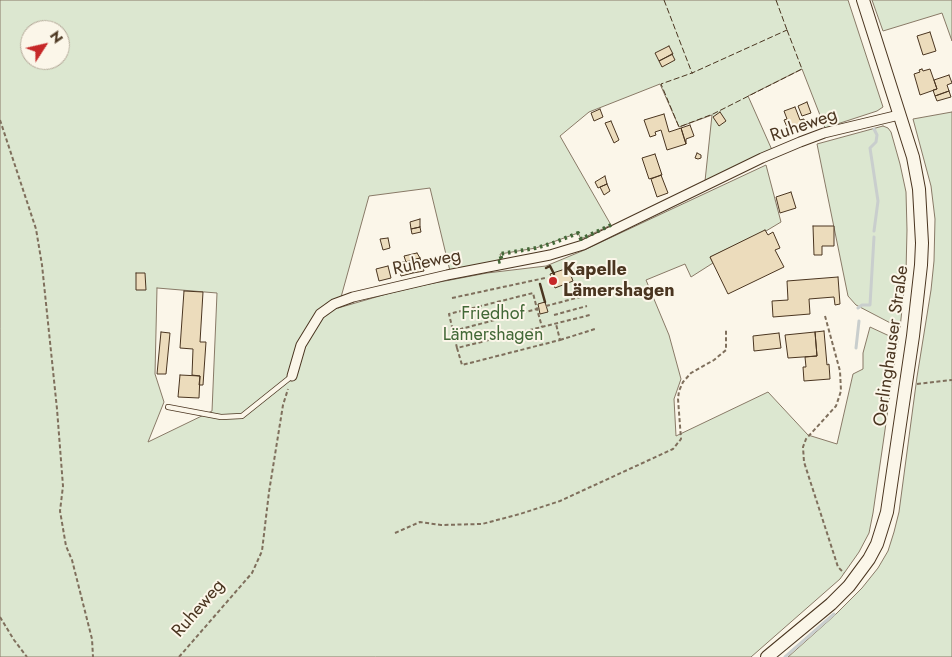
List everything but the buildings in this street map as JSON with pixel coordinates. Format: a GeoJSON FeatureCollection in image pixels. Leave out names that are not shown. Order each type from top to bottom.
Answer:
{"type":"FeatureCollection","features":[{"type":"Feature","properties":{"kind":"street","name":"Oerlinghauser Straße"},"geometry":{"type":"LineString","coordinates":[[767,657],[831,604],[855,578],[877,544],[887,512],[918,301],[922,243],[913,156],[863,0]]}},
{"type":"Feature","properties":{"kind":"street","name":"Ruheweg"},"geometry":{"type":"LineString","coordinates":[[292,376],[301,345],[320,314],[334,304],[353,297],[447,275],[550,255],[574,247],[762,158],[800,142],[824,133],[900,115]]}},
{"type":"Feature","properties":{"kind":"lane"},"geometry":{"type":"LineString","coordinates":[[168,407],[221,417],[242,416],[292,376]]}},
{"type":"Feature","properties":{"kind":"path"},"geometry":{"type":"LineString","coordinates":[[0,120],[36,229],[42,265],[64,486],[60,511],[66,546],[72,560],[92,639],[93,657]]}},
{"type":"Feature","properties":{"kind":"path"},"geometry":{"type":"LineString","coordinates":[[452,298],[545,278]]}},
{"type":"Feature","properties":{"kind":"path"},"geometry":{"type":"LineString","coordinates":[[542,327],[533,293],[449,314],[462,365],[595,329]]}},
{"type":"Feature","properties":{"kind":"path"},"geometry":{"type":"LineString","coordinates":[[546,306],[584,296]]}},
{"type":"Feature","properties":{"kind":"path"},"geometry":{"type":"LineString","coordinates":[[554,314],[587,306]]}},
{"type":"Feature","properties":{"kind":"path"},"geometry":{"type":"LineString","coordinates":[[453,331],[538,308]]}},
{"type":"Feature","properties":{"kind":"path"},"geometry":{"type":"LineString","coordinates":[[457,348],[590,315]]}},
{"type":"Feature","properties":{"kind":"path"},"geometry":{"type":"LineString","coordinates":[[825,316],[840,371],[841,391],[836,406],[806,439],[803,447],[804,462],[838,567],[841,571],[855,578]]}},
{"type":"Feature","properties":{"kind":"path"},"geometry":{"type":"LineString","coordinates":[[556,324],[560,340]]}},
{"type":"Feature","properties":{"kind":"path"},"geometry":{"type":"LineString","coordinates":[[395,533],[420,522],[441,525],[482,524],[520,514],[560,501],[673,449],[681,439],[679,391],[683,382],[691,373],[714,360],[726,350],[726,329]]}},
{"type":"Feature","properties":{"kind":"path","name":"Ruheweg"},"geometry":{"type":"LineString","coordinates":[[179,657],[252,573],[262,551],[283,405],[292,376]]}},
{"type":"Feature","properties":{"kind":"path"},"geometry":{"type":"LineString","coordinates":[[906,383],[920,385],[952,380]]}},
{"type":"Feature","properties":{"kind":"path"},"geometry":{"type":"LineString","coordinates":[[0,617],[27,657]]}},
{"type":"Feature","properties":{"kind":"green space","name":"Friedhof Lämershagen"},"geometry":{"type":"Polygon","coordinates":[[[0,0],[848,0],[883,107],[877,111],[825,128],[802,69],[748,96],[772,150],[705,181],[712,115],[679,127],[660,84],[589,112],[560,136],[611,225],[581,239],[578,233],[536,248],[500,254],[502,261],[450,271],[430,188],[369,196],[338,308],[424,285],[487,273],[546,266],[766,165],[781,222],[710,257],[713,263],[691,277],[685,264],[646,280],[669,335],[681,379],[674,399],[676,436],[768,392],[808,435],[837,444],[853,374],[863,369],[863,353],[870,327],[898,340],[869,533],[859,552],[840,579],[751,657],[0,657],[0,0]],[[157,288],[155,374],[164,402],[148,442],[212,411],[217,293],[157,288]]]}},
{"type":"Feature","properties":{"kind":"green space"},"geometry":{"type":"Polygon","coordinates":[[[872,0],[952,0],[952,41],[942,13],[883,31],[872,0]]]}},
{"type":"Feature","properties":{"kind":"green space"},"geometry":{"type":"Polygon","coordinates":[[[952,112],[952,657],[788,657],[862,588],[878,568],[888,551],[894,532],[899,512],[934,261],[935,219],[931,186],[913,119],[952,112]]]}},
{"type":"Feature","properties":{"kind":"green space"},"geometry":{"type":"Polygon","coordinates":[[[883,126],[891,132],[906,192],[906,272],[900,328],[856,305],[848,296],[817,144],[883,126]]]}},
{"type":"Feature","properties":{"kind":"waterway"},"geometry":{"type":"LineString","coordinates":[[874,129],[877,135],[876,142],[870,148],[878,201],[874,231]]}},
{"type":"Feature","properties":{"kind":"waterway"},"geometry":{"type":"LineString","coordinates":[[858,308],[862,305],[870,305],[874,237]]}},
{"type":"Feature","properties":{"kind":"waterway"},"geometry":{"type":"LineString","coordinates":[[856,348],[859,321]]}},
{"type":"Feature","properties":{"kind":"waterway"},"geometry":{"type":"LineString","coordinates":[[785,657],[834,614]]}},
{"type":"Feature","properties":{"kind":"hedge"},"geometry":{"type":"LineString","coordinates":[[498,262],[502,261],[500,254],[536,248],[578,233],[581,239],[611,225]]}},
{"type":"Feature","properties":{"kind":"fence"},"geometry":{"type":"LineString","coordinates":[[664,0],[693,73]]}},
{"type":"Feature","properties":{"kind":"fence"},"geometry":{"type":"LineString","coordinates":[[776,0],[787,30]]}},
{"type":"Feature","properties":{"kind":"fence"},"geometry":{"type":"LineString","coordinates":[[787,30],[802,69],[713,114],[679,127],[661,84],[692,73],[787,30]]}},
{"type":"Feature","properties":{"kind":"wall"},"geometry":{"type":"LineString","coordinates":[[546,268],[550,266],[554,274]]}},
{"type":"Feature","properties":{"kind":"wall"},"geometry":{"type":"LineString","coordinates":[[540,284],[545,302]]}},
{"type":"Feature","properties":{"kind":"place","name":"Kapelle Lämershagen"},"geometry":{"type":"Point","coordinates":[553,281]}}]}
